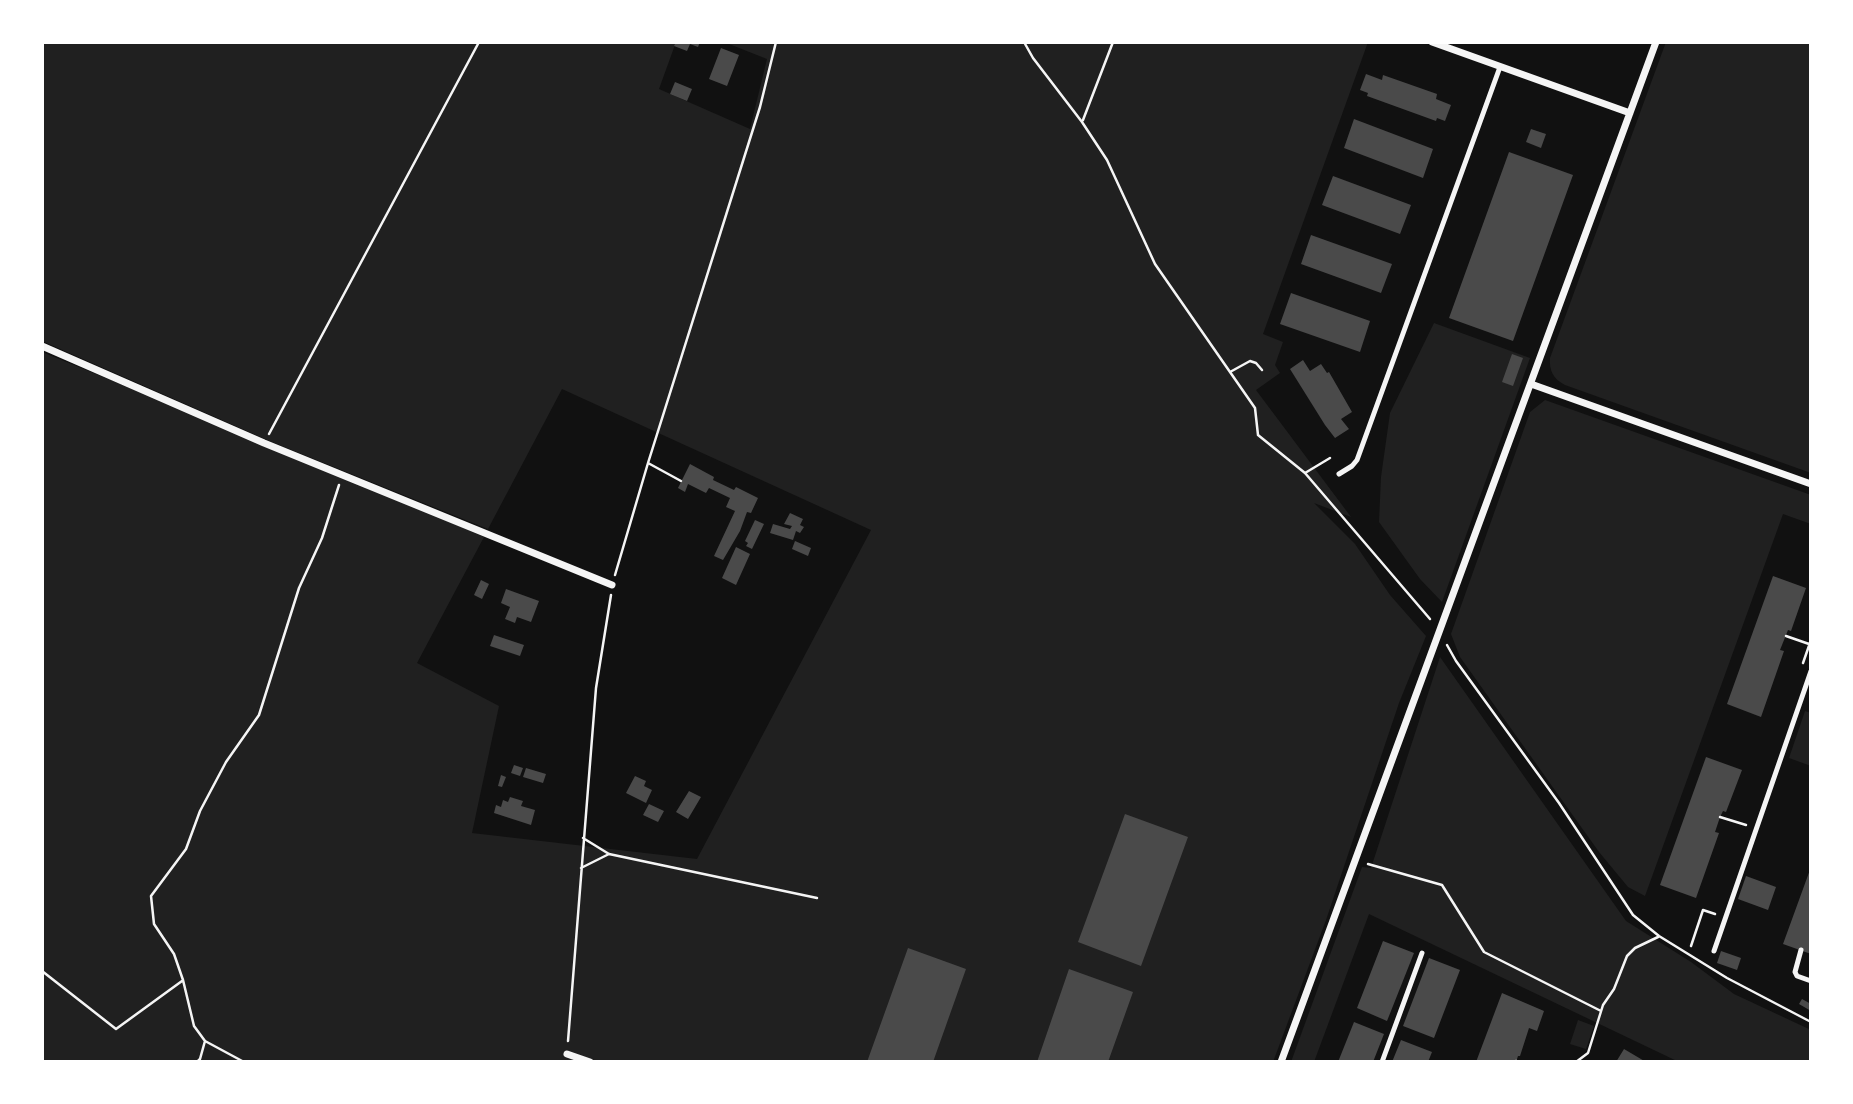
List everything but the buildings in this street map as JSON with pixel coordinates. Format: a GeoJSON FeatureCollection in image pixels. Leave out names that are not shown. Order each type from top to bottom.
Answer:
{"type":"FeatureCollection","features":[{"type":"Feature","properties":{"kind":"street"},"geometry":{"type":"LineString","coordinates":[[1432,42],[1630,113]]}},
{"type":"Feature","properties":{"kind":"street"},"geometry":{"type":"LineString","coordinates":[[1281,1062],[1656,42]]}},
{"type":"Feature","properties":{"kind":"street"},"geometry":{"type":"LineString","coordinates":[[42,346],[264,443],[612,584]]}},
{"type":"Feature","properties":{"kind":"street"},"geometry":{"type":"LineString","coordinates":[[1531,384],[1811,484]]}},
{"type":"Feature","properties":{"kind":"street"},"geometry":{"type":"LineString","coordinates":[[566,1054],[590,1062]]}},
{"type":"Feature","properties":{"kind":"lane"},"geometry":{"type":"LineString","coordinates":[[1339,474],[1357,460],[1500,67]]}},
{"type":"Feature","properties":{"kind":"lane"},"geometry":{"type":"LineString","coordinates":[[1714,951],[1811,671]]}},
{"type":"Feature","properties":{"kind":"lane"},"geometry":{"type":"LineString","coordinates":[[1801,950],[1795,972],[1797,976],[1811,981]]}},
{"type":"Feature","properties":{"kind":"lane"},"geometry":{"type":"LineString","coordinates":[[1382,1062],[1422,953]]}},
{"type":"Feature","properties":{"kind":"path"},"geometry":{"type":"LineString","coordinates":[[264,443],[479,42]]}},
{"type":"Feature","properties":{"kind":"path"},"geometry":{"type":"LineString","coordinates":[[566,1054],[596,688],[612,584],[760,107],[776,42]]}},
{"type":"Feature","properties":{"kind":"path"},"geometry":{"type":"LineString","coordinates":[[1024,42],[1032,58],[1082,122],[1107,160],[1155,264],[1255,408],[1258,435],[1305,473],[1440,630],[1456,662],[1559,803],[1633,915],[1659,936],[1727,978],[1811,1022]]}},
{"type":"Feature","properties":{"kind":"path"},"geometry":{"type":"LineString","coordinates":[[1082,122],[1113,42]]}},
{"type":"Feature","properties":{"kind":"path"},"geometry":{"type":"LineString","coordinates":[[1230,373],[1249,361],[1262,370]]}},
{"type":"Feature","properties":{"kind":"path"},"geometry":{"type":"LineString","coordinates":[[1305,473],[1330,458]]}},
{"type":"Feature","properties":{"kind":"path"},"geometry":{"type":"LineString","coordinates":[[648,463],[681,481]]}},
{"type":"Feature","properties":{"kind":"path"},"geometry":{"type":"LineString","coordinates":[[244,1062],[205,1041],[194,1026],[174,954],[154,924],[151,896],[186,849],[200,811],[226,762],[259,715],[299,588],[322,538],[343,475]]}},
{"type":"Feature","properties":{"kind":"path"},"geometry":{"type":"LineString","coordinates":[[1786,636],[1809,644]]}},
{"type":"Feature","properties":{"kind":"path"},"geometry":{"type":"LineString","coordinates":[[1720,817],[1746,825]]}},
{"type":"Feature","properties":{"kind":"path"},"geometry":{"type":"LineString","coordinates":[[583,838],[609,854],[817,898]]}},
{"type":"Feature","properties":{"kind":"path"},"geometry":{"type":"LineString","coordinates":[[581,867],[609,854]]}},
{"type":"Feature","properties":{"kind":"path"},"geometry":{"type":"LineString","coordinates":[[1355,860],[1442,885],[1484,952],[1601,1011]]}},
{"type":"Feature","properties":{"kind":"path"},"geometry":{"type":"LineString","coordinates":[[1576,1062],[1588,1052],[1601,1011],[1615,989],[1627,956],[1635,948],[1659,936]]}},
{"type":"Feature","properties":{"kind":"path"},"geometry":{"type":"LineString","coordinates":[[42,971],[116,1029],[183,980]]}},
{"type":"Feature","properties":{"kind":"path"},"geometry":{"type":"LineString","coordinates":[[197,1062],[205,1041]]}},
{"type":"Feature","properties":{"kind":"shaded area"},"geometry":{"type":"Polygon","coordinates":[[[42,42],[676,42],[659,89],[750,129],[767,59],[724,42],[1368,42],[1263,334],[1283,342],[1275,365],[1280,373],[1256,390],[1351,517],[1314,503],[1355,544],[1390,595],[1426,636],[1399,703],[1326,920],[1273,1062],[42,1062],[42,352],[343,475],[484,537],[417,663],[499,706],[472,833],[697,859],[871,530],[562,389],[488,529],[272,442],[42,341],[42,42]]]}},
{"type":"Feature","properties":{"kind":"shaded area"},"geometry":{"type":"Polygon","coordinates":[[[1666,42],[1811,42],[1811,473],[1565,385],[1557,380],[1551,370],[1550,358],[1666,42]]]}},
{"type":"Feature","properties":{"kind":"shaded area"},"geometry":{"type":"Polygon","coordinates":[[[1434,323],[1530,358],[1442,602],[1420,579],[1379,522],[1381,477],[1390,413],[1434,323]]]}},
{"type":"Feature","properties":{"kind":"shaded area"},"geometry":{"type":"Polygon","coordinates":[[[1545,400],[1811,495],[1811,524],[1783,514],[1645,896],[1628,887],[1599,852],[1460,657],[1451,634],[1530,412],[1545,400]]]}},
{"type":"Feature","properties":{"kind":"shaded area"},"geometry":{"type":"Polygon","coordinates":[[[1440,657],[1626,921],[1691,962],[1734,994],[1811,1030],[1811,1062],[1679,1062],[1369,914],[1314,1062],[1291,1062],[1362,867],[1371,868],[1440,657]]]}},
{"type":"Feature","properties":{"kind":"shaded area"},"geometry":{"type":"Polygon","coordinates":[[[1805,711],[1811,713],[1811,766],[1789,758],[1805,711]]]}},
{"type":"Feature","properties":{"kind":"shaded area"},"geometry":{"type":"Polygon","coordinates":[[[1578,1020],[1594,1026],[1586,1049],[1570,1044],[1578,1020]]]}}]}
